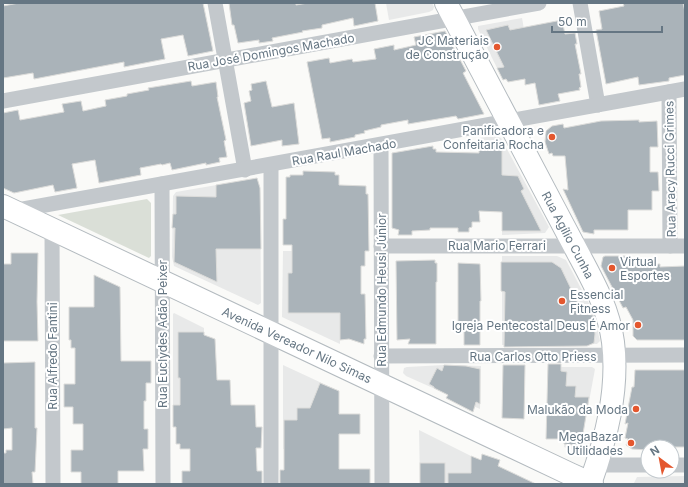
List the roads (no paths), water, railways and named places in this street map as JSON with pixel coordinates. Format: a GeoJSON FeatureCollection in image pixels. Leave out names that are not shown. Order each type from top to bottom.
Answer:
{"type":"FeatureCollection","features":[{"type":"Feature","properties":{"kind":"main road","name":"Rua Agílio Cunha"},"geometry":{"type":"LineString","coordinates":[[450,11],[605,305],[611,330],[615,375],[610,411],[592,479]]}},
{"type":"Feature","properties":{"kind":"main road","name":"Avenida Vereador Nilo Simas"},"geometry":{"type":"LineString","coordinates":[[7,210],[52,229],[381,385],[592,479]]}},
{"type":"Feature","properties":{"kind":"street"},"geometry":{"type":"LineString","coordinates":[[215,3],[245,170]]}},
{"type":"Feature","properties":{"kind":"street","name":"Rua José Domingos Machado"},"geometry":{"type":"LineString","coordinates":[[3,101],[225,60],[450,11],[539,3]]}},
{"type":"Feature","properties":{"kind":"street"},"geometry":{"type":"LineString","coordinates":[[580,3],[598,105]]}},
{"type":"Feature","properties":{"kind":"street","name":"Rua Raul Machado"},"geometry":{"type":"LineString","coordinates":[[7,210],[245,170],[685,89]]}},
{"type":"Feature","properties":{"kind":"street","name":"Rua Aracy Rucci Grimes"},"geometry":{"type":"LineString","coordinates":[[669,92],[678,246]]}},
{"type":"Feature","properties":{"kind":"street","name":"Rua Edmundo Heusi Júnior"},"geometry":{"type":"LineString","coordinates":[[381,145],[382,484]]}},
{"type":"Feature","properties":{"kind":"street"},"geometry":{"type":"LineString","coordinates":[[271,165],[271,484]]}},
{"type":"Feature","properties":{"kind":"street","name":"Rua Euclydes Adão Peixer"},"geometry":{"type":"LineString","coordinates":[[162,184],[163,484]]}},
{"type":"Feature","properties":{"kind":"street","name":"Rua Alfredo Fantini"},"geometry":{"type":"LineString","coordinates":[[52,229],[53,484]]}},
{"type":"Feature","properties":{"kind":"street","name":"Rua Mario Ferrari"},"geometry":{"type":"LineString","coordinates":[[381,246],[678,246]]}},
{"type":"Feature","properties":{"kind":"street","name":"Rua Carlos Otto Priess"},"geometry":{"type":"LineString","coordinates":[[381,356],[685,355]]}},
{"type":"Feature","properties":{"kind":"street"},"geometry":{"type":"LineString","coordinates":[[592,479],[640,467]]}},
{"type":"Feature","properties":{"kind":"place","name":"JC Materiais de Construção"},"geometry":{"type":"Point","coordinates":[497,47]}},
{"type":"Feature","properties":{"kind":"place","name":"Panificadora e Confeitaria Rocha"},"geometry":{"type":"Point","coordinates":[552,137]}},
{"type":"Feature","properties":{"kind":"place","name":"Virtual Esportes"},"geometry":{"type":"Point","coordinates":[612,268]}},
{"type":"Feature","properties":{"kind":"place","name":"Essencial Fitness"},"geometry":{"type":"Point","coordinates":[562,301]}},
{"type":"Feature","properties":{"kind":"place","name":"Igreja Pentecostal Deus É Amor"},"geometry":{"type":"Point","coordinates":[638,325]}},
{"type":"Feature","properties":{"kind":"place","name":"Malukão da Moda"},"geometry":{"type":"Point","coordinates":[636,409]}},
{"type":"Feature","properties":{"kind":"place","name":"MegaBazar Utilidades"},"geometry":{"type":"Point","coordinates":[631,443]}}]}
